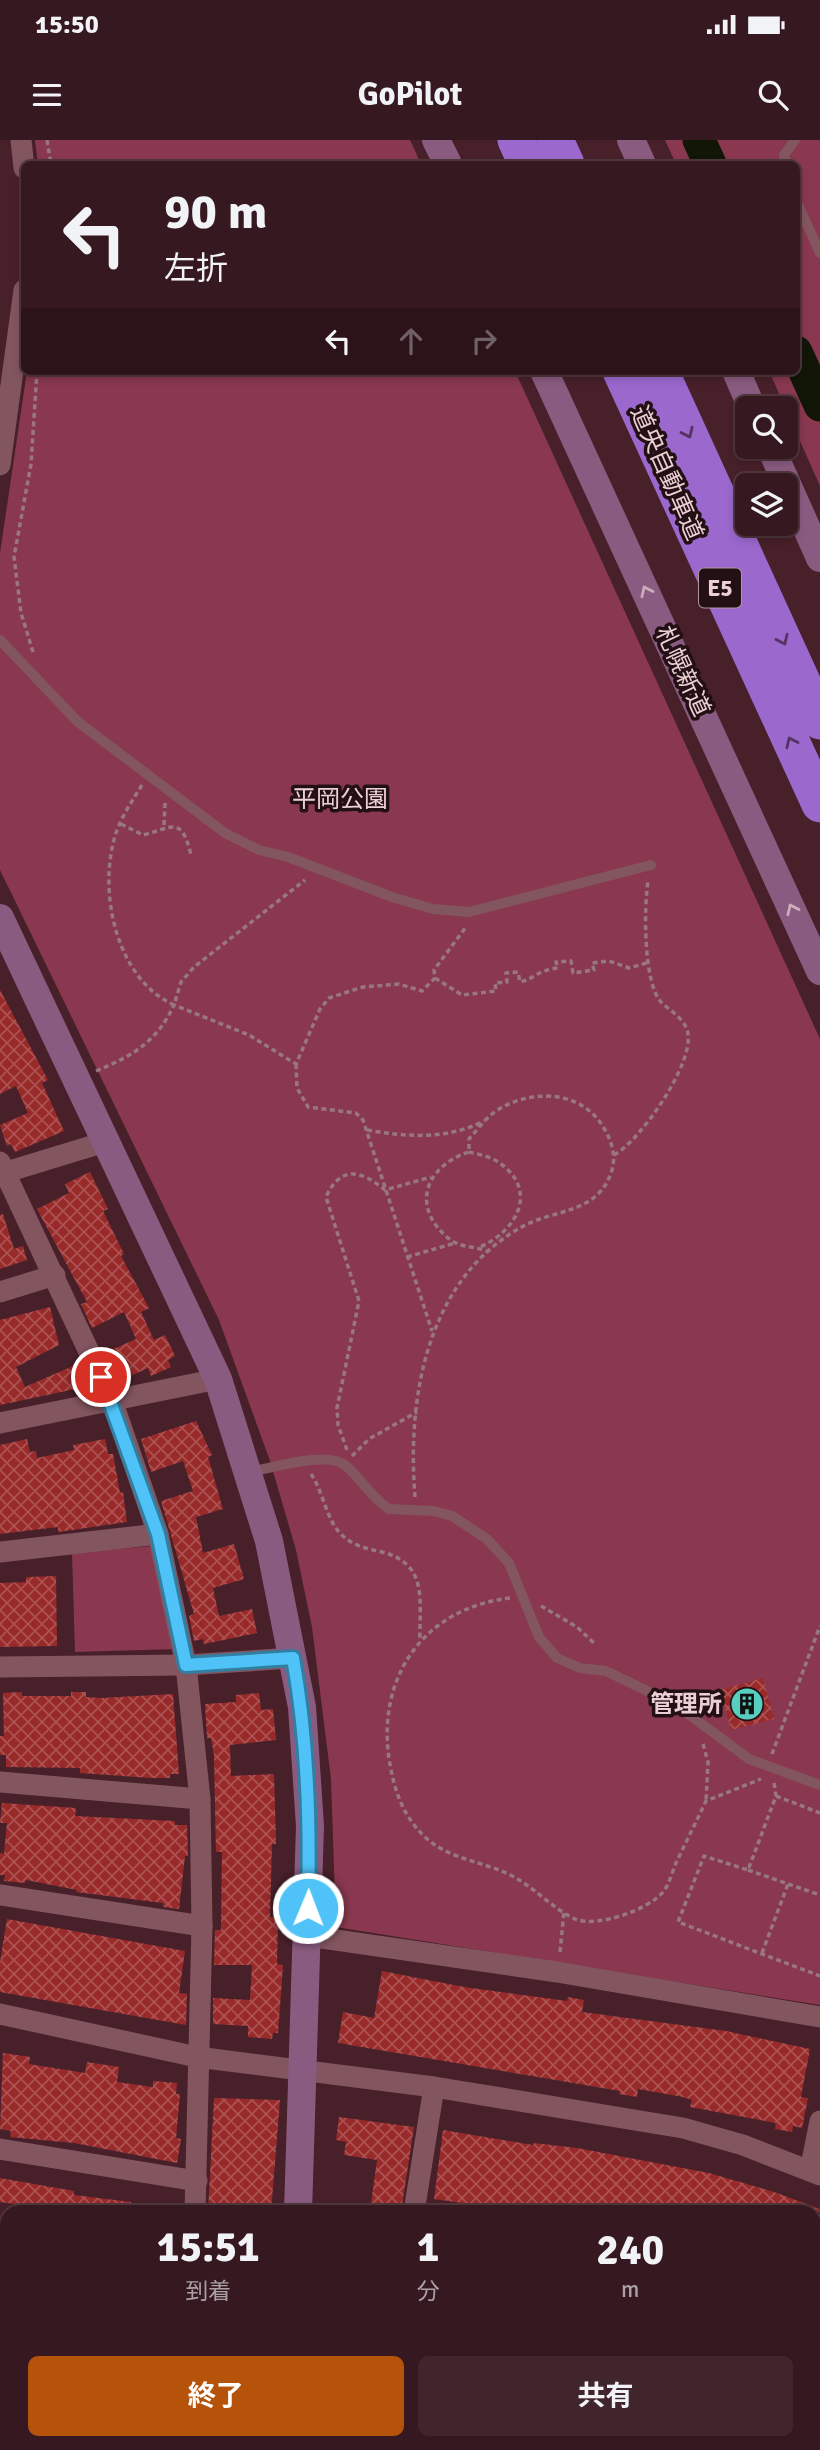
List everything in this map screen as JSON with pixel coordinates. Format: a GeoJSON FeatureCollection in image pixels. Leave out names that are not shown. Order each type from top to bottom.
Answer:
{"type":"FeatureCollection","features":[{"type":"Feature","properties":{"kind":"highway"},"geometry":{"type":"LineString","coordinates":[[516,140],[526,161]]}},
{"type":"Feature","properties":{"kind":"highway"},"geometry":{"type":"LineString","coordinates":[[555,140],[565,161]]}},
{"type":"Feature","properties":{"kind":"highway","name":"道央自動車道"},"geometry":{"type":"LineString","coordinates":[[623,375],[820,804]]}},
{"type":"Feature","properties":{"kind":"highway","name":"道央自動車道"},"geometry":{"type":"LineString","coordinates":[[662,375],[820,721]]}},
{"type":"Feature","properties":{"kind":"street"},"geometry":{"type":"LineString","coordinates":[[21,140],[23,161]]}},
{"type":"Feature","properties":{"kind":"street"},"geometry":{"type":"LineString","coordinates":[[436,140],[446,161]]}},
{"type":"Feature","properties":{"kind":"street"},"geometry":{"type":"LineString","coordinates":[[631,140],[641,161]]}},
{"type":"Feature","properties":{"kind":"street"},"geometry":{"type":"LineString","coordinates":[[0,465],[6,380],[21,305]]}},
{"type":"Feature","properties":{"kind":"street","name":"札幌新道"},"geometry":{"type":"LineString","coordinates":[[546,375],[820,971]]}},
{"type":"Feature","properties":{"kind":"street"},"geometry":{"type":"LineString","coordinates":[[738,375],[747,396]]}},
{"type":"Feature","properties":{"kind":"street"},"geometry":{"type":"LineString","coordinates":[[776,459],[820,558]]}},
{"type":"Feature","properties":{"kind":"street"},"geometry":{"type":"LineString","coordinates":[[0,918],[108,1141],[218,1379],[269,1541],[302,1707],[310,1826],[298,2205]]}},
{"type":"Feature","properties":{"kind":"street"},"geometry":{"type":"LineString","coordinates":[[108,1141],[2,1170],[55,1275],[113,1403],[158,1534],[186,1665],[200,1799],[202,1926],[195,2205]]}},
{"type":"Feature","properties":{"kind":"street"},"geometry":{"type":"LineString","coordinates":[[0,1292],[55,1275]]}},
{"type":"Feature","properties":{"kind":"street"},"geometry":{"type":"LineString","coordinates":[[0,1423],[113,1403],[218,1379]]}},
{"type":"Feature","properties":{"kind":"street"},"geometry":{"type":"LineString","coordinates":[[0,1552],[158,1534]]}},
{"type":"Feature","properties":{"kind":"street"},"geometry":{"type":"LineString","coordinates":[[0,1667],[186,1665],[293,1658]]}},
{"type":"Feature","properties":{"kind":"street"},"geometry":{"type":"LineString","coordinates":[[0,1783],[200,1799]]}},
{"type":"Feature","properties":{"kind":"street"},"geometry":{"type":"LineString","coordinates":[[0,1895],[202,1926]]}},
{"type":"Feature","properties":{"kind":"street"},"geometry":{"type":"LineString","coordinates":[[308,1936],[557,1972],[820,2017]]}},
{"type":"Feature","properties":{"kind":"street"},"geometry":{"type":"LineString","coordinates":[[0,2014],[197,2057],[303,2068],[684,2128],[743,2145],[815,2173],[820,2121]]}},
{"type":"Feature","properties":{"kind":"street"},"geometry":{"type":"LineString","coordinates":[[423,2205],[434,2088]]}},
{"type":"Feature","properties":{"kind":"street"},"geometry":{"type":"LineString","coordinates":[[0,2149],[197,2181]]}},
{"type":"Feature","properties":{"kind":"lane"},"geometry":{"type":"LineString","coordinates":[[785,161],[784,155],[795,140]]}},
{"type":"Feature","properties":{"kind":"lane"},"geometry":{"type":"LineString","coordinates":[[800,209],[820,253]]}},
{"type":"Feature","properties":{"kind":"lane"},"geometry":{"type":"LineString","coordinates":[[0,640],[78,722],[225,833],[259,850],[433,909],[469,912],[651,865]]}},
{"type":"Feature","properties":{"kind":"lane"},"geometry":{"type":"LineString","coordinates":[[247,1473],[302,1461],[347,1461],[389,1509],[452,1516],[487,1539],[509,1563],[539,1637],[557,1658],[580,1668],[606,1671],[676,1705],[749,1759],[820,1785]]}},
{"type":"Feature","properties":{"kind":"path"},"geometry":{"type":"LineString","coordinates":[[47,140],[50,161]]}},
{"type":"Feature","properties":{"kind":"path"},"geometry":{"type":"LineString","coordinates":[[37,375],[31,464],[14,557],[21,613],[44,688]]}},
{"type":"Feature","properties":{"kind":"path"},"geometry":{"type":"LineString","coordinates":[[149,774],[120,824],[113,846],[108,889],[126,957],[139,981],[159,998],[248,1035],[296,1063]]}},
{"type":"Feature","properties":{"kind":"path"},"geometry":{"type":"LineString","coordinates":[[163,825],[164,804],[172,792]]}},
{"type":"Feature","properties":{"kind":"path"},"geometry":{"type":"LineString","coordinates":[[120,824],[143,835],[163,825],[178,828],[186,837],[191,855]]}},
{"type":"Feature","properties":{"kind":"path"},"geometry":{"type":"LineString","coordinates":[[614,1155],[650,1120],[674,1083],[688,1046],[688,1033],[684,1023],[660,1001],[650,962],[643,909],[651,865]]}},
{"type":"Feature","properties":{"kind":"path"},"geometry":{"type":"LineString","coordinates":[[78,1079],[134,1055],[154,1038],[174,1005],[181,982],[194,967],[318,870]]}},
{"type":"Feature","properties":{"kind":"path"},"geometry":{"type":"LineString","coordinates":[[432,1331],[367,1130],[356,1113],[309,1107],[303,1102],[297,1088],[296,1063],[314,1028],[320,1009],[329,998],[363,987],[399,984],[422,991],[435,978],[435,970],[466,928],[469,912]]}},
{"type":"Feature","properties":{"kind":"path"},"geometry":{"type":"LineString","coordinates":[[435,978],[462,995],[496,991],[495,983],[507,982],[506,973],[518,972],[520,982],[526,981],[541,970],[558,968],[556,962],[571,961],[573,973],[594,971],[592,963],[608,961],[629,968],[650,962]]}},
{"type":"Feature","properties":{"kind":"path"},"geometry":{"type":"LineString","coordinates":[[367,1130],[415,1137],[435,1136],[467,1129],[509,1104],[559,1095],[592,1110],[610,1139],[614,1155],[612,1169],[599,1195],[586,1206],[518,1228],[488,1252],[453,1293],[432,1331],[417,1412],[416,1510]]}},
{"type":"Feature","properties":{"kind":"path"},"geometry":{"type":"LineString","coordinates":[[469,1152],[469,1139],[486,1120]]}},
{"type":"Feature","properties":{"kind":"path"},"geometry":{"type":"LineString","coordinates":[[385,1190],[431,1177],[448,1160],[469,1152],[496,1160],[511,1175],[520,1201],[518,1214],[509,1228],[495,1241],[480,1247]]}},
{"type":"Feature","properties":{"kind":"path"},"geometry":{"type":"LineString","coordinates":[[347,1461],[338,1426],[337,1408],[359,1301],[326,1197],[338,1179],[350,1174],[368,1176],[385,1190]]}},
{"type":"Feature","properties":{"kind":"path"},"geometry":{"type":"LineString","coordinates":[[431,1177],[426,1202],[429,1215],[435,1225],[455,1243]]}},
{"type":"Feature","properties":{"kind":"path"},"geometry":{"type":"LineString","coordinates":[[407,1257],[455,1243],[480,1247],[488,1252]]}},
{"type":"Feature","properties":{"kind":"path"},"geometry":{"type":"LineString","coordinates":[[347,1461],[369,1439],[417,1412]]}},
{"type":"Feature","properties":{"kind":"path"},"geometry":{"type":"LineString","coordinates":[[302,1461],[314,1477],[331,1521],[341,1534],[365,1548],[400,1557],[413,1568],[418,1583],[420,1640]]}},
{"type":"Feature","properties":{"kind":"path"},"geometry":{"type":"LineString","coordinates":[[596,1645],[577,1627],[547,1608],[509,1598],[478,1605],[444,1621],[420,1640],[411,1650],[391,1692],[387,1716],[390,1762],[400,1803],[424,1836],[472,1862],[507,1873],[576,1919],[607,1919],[641,1908],[664,1892],[705,1801],[708,1762],[697,1722]]}},
{"type":"Feature","properties":{"kind":"path"},"geometry":{"type":"LineString","coordinates":[[705,1801],[773,1774],[771,1767],[820,1625]]}},
{"type":"Feature","properties":{"kind":"path"},"geometry":{"type":"LineString","coordinates":[[748,1870],[776,1796],[820,1813]]}},
{"type":"Feature","properties":{"kind":"path"},"geometry":{"type":"LineString","coordinates":[[820,1895],[704,1856],[678,1922],[820,1976]]}},
{"type":"Feature","properties":{"kind":"path"},"geometry":{"type":"LineString","coordinates":[[762,1954],[788,1884]]}},
{"type":"Feature","properties":{"kind":"path"},"geometry":{"type":"LineString","coordinates":[[557,1972],[564,1911]]}},
{"type":"Feature","properties":{"kind":"green space"},"geometry":{"type":"Polygon","coordinates":[[[35,140],[410,140],[420,161],[38,161],[35,140]]]}},
{"type":"Feature","properties":{"kind":"green space"},"geometry":{"type":"Polygon","coordinates":[[[665,140],[820,140],[820,486],[798,436],[798,396],[780,396],[771,375],[800,375],[800,161],[675,161],[665,140]]]}},
{"type":"Feature","properties":{"kind":"green space","name":"平岡公園"},"geometry":{"type":"Polygon","coordinates":[[[26,375],[517,375],[820,1039],[820,2005],[336,1927],[331,1779],[312,1627],[296,1550],[270,1461],[219,1320],[0,870],[0,553],[26,375]]]}},
{"type":"Feature","properties":{"kind":"green space"},"geometry":{"type":"Polygon","coordinates":[[[153,1546],[176,1649],[75,1652],[72,1553],[153,1546]]]}},
{"type":"Feature","properties":{"kind":"building"},"geometry":{"type":"Polygon","coordinates":[[[0,990],[48,1080],[42,1083],[64,1131],[15,1152],[11,1144],[7,1146],[0,1125],[28,1113],[16,1086],[0,1094],[0,990]]]}},
{"type":"Feature","properties":{"kind":"building"},"geometry":{"type":"Polygon","coordinates":[[[90,1172],[108,1209],[103,1211],[124,1254],[121,1256],[149,1308],[141,1312],[154,1340],[165,1335],[175,1356],[168,1360],[171,1367],[151,1376],[148,1368],[117,1382],[104,1353],[136,1339],[124,1312],[92,1328],[81,1304],[87,1302],[37,1209],[69,1193],[65,1184],[90,1172]]]}},
{"type":"Feature","properties":{"kind":"building"},"geometry":{"type":"Polygon","coordinates":[[[3,1214],[14,1249],[23,1246],[27,1260],[0,1269],[0,1215],[3,1214]]]}},
{"type":"Feature","properties":{"kind":"building"},"geometry":{"type":"Polygon","coordinates":[[[50,1307],[59,1345],[16,1367],[25,1387],[75,1365],[80,1388],[0,1405],[0,1320],[50,1307]]]}},
{"type":"Feature","properties":{"kind":"building"},"geometry":{"type":"Polygon","coordinates":[[[196,1421],[212,1455],[208,1457],[223,1509],[196,1517],[203,1553],[234,1544],[244,1579],[213,1588],[219,1616],[252,1609],[257,1633],[204,1644],[203,1639],[194,1641],[189,1616],[194,1614],[161,1501],[193,1491],[183,1461],[151,1472],[141,1439],[196,1421]]]}},
{"type":"Feature","properties":{"kind":"building"},"geometry":{"type":"Polygon","coordinates":[[[27,1439],[30,1452],[36,1451],[37,1458],[74,1450],[73,1445],[105,1439],[108,1454],[113,1454],[120,1493],[123,1492],[127,1522],[58,1532],[58,1527],[0,1534],[0,1445],[27,1439]]]}},
{"type":"Feature","properties":{"kind":"building"},"geometry":{"type":"Polygon","coordinates":[[[56,1576],[57,1646],[0,1647],[0,1583],[26,1582],[26,1577],[56,1576]]]}},
{"type":"Feature","properties":{"kind":"building","name":"管理所"},"geometry":{"type":"Polygon","coordinates":[[[763,1678],[774,1719],[731,1730],[720,1690],[763,1678]]]}},
{"type":"Feature","properties":{"kind":"building"},"geometry":{"type":"Polygon","coordinates":[[[22,1692],[22,1696],[71,1696],[71,1692],[86,1692],[86,1697],[101,1698],[173,1694],[179,1774],[170,1774],[170,1778],[151,1778],[80,1773],[80,1768],[6,1767],[6,1755],[0,1755],[0,1736],[4,1736],[3,1693],[22,1692]]]}},
{"type":"Feature","properties":{"kind":"building"},"geometry":{"type":"Polygon","coordinates":[[[259,1693],[261,1710],[273,1709],[276,1740],[230,1745],[231,1776],[274,1774],[276,1844],[272,1844],[270,1917],[278,1917],[277,1964],[283,1965],[278,2033],[273,2033],[272,2039],[248,2037],[248,2026],[213,2024],[213,1998],[250,2000],[252,1965],[214,1965],[215,1930],[221,1930],[222,1852],[216,1852],[214,1755],[211,1738],[207,1738],[205,1704],[236,1702],[236,1695],[259,1693]]]}},
{"type":"Feature","properties":{"kind":"building"},"geometry":{"type":"Polygon","coordinates":[[[2,1803],[76,1808],[75,1816],[175,1821],[175,1825],[187,1825],[188,1856],[185,1856],[179,1909],[163,1907],[163,1903],[76,1892],[77,1890],[26,1880],[25,1883],[4,1881],[5,1875],[0,1875],[0,1853],[4,1854],[7,1823],[0,1823],[2,1803]]]}},
{"type":"Feature","properties":{"kind":"building"},"geometry":{"type":"Polygon","coordinates":[[[7,1919],[185,1951],[179,1993],[187,1994],[186,2025],[0,1992],[0,1962],[7,1919]]]}},
{"type":"Feature","properties":{"kind":"building"},"geometry":{"type":"Polygon","coordinates":[[[382,1971],[464,1987],[567,2001],[568,1997],[584,2000],[582,2012],[726,2031],[810,2049],[801,2097],[808,2098],[802,2128],[793,2126],[792,2132],[775,2129],[776,2123],[690,2107],[692,2100],[683,2097],[638,2089],[637,2097],[619,2094],[620,2091],[338,2043],[343,2012],[374,2018],[382,1971]]]}},
{"type":"Feature","properties":{"kind":"building"},"geometry":{"type":"Polygon","coordinates":[[[3,2053],[30,2057],[29,2064],[85,2073],[87,2062],[119,2067],[117,2082],[153,2087],[153,2081],[177,2083],[176,2094],[180,2094],[176,2138],[181,2139],[177,2163],[74,2143],[10,2137],[11,2131],[0,2129],[3,2053]]]}},
{"type":"Feature","properties":{"kind":"building"},"geometry":{"type":"Polygon","coordinates":[[[214,2098],[280,2100],[272,2205],[208,2205],[214,2098]]]}},
{"type":"Feature","properties":{"kind":"building"},"geometry":{"type":"Polygon","coordinates":[[[339,2117],[414,2127],[402,2205],[371,2205],[377,2160],[344,2155],[346,2142],[336,2140],[339,2117]]]}},
{"type":"Feature","properties":{"kind":"building"},"geometry":{"type":"Polygon","coordinates":[[[443,2130],[533,2145],[577,2148],[709,2173],[809,2205],[475,2205],[434,2199],[443,2130]]]}},
{"type":"Feature","properties":{"kind":"building"},"geometry":{"type":"Polygon","coordinates":[[[0,2178],[74,2191],[74,2195],[131,2202],[131,2205],[21,2205],[0,2202],[0,2178]]]}},
{"type":"Feature","properties":{"kind":"waterway"},"geometry":{"type":"LineString","coordinates":[[699,140],[709,161]]}},
{"type":"Feature","properties":{"kind":"waterway"},"geometry":{"type":"LineString","coordinates":[[800,361],[820,405]]}},
{"type":"Feature","properties":{"kind":"place","name":"管理所"},"geometry":{"type":"Point","coordinates":[747,1704]}},
{"type":"Feature","properties":{"kind":"route"},"geometry":{"type":"LineString","coordinates":[[101,1377],[113,1403],[158,1534],[186,1665],[293,1658],[302,1707],[310,1826],[308,1908]]}}]}
